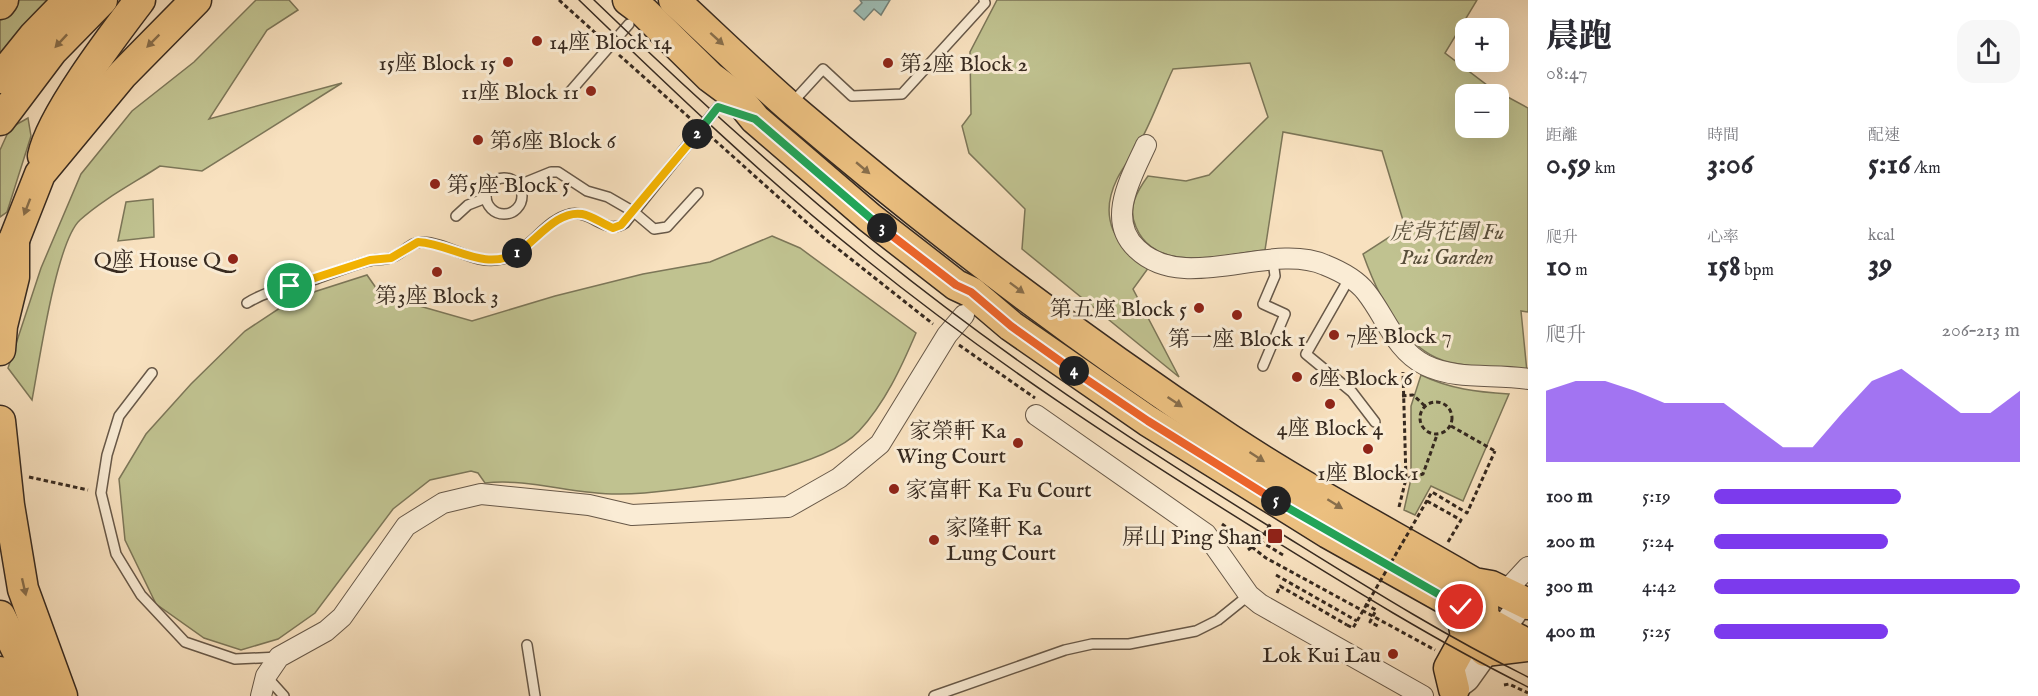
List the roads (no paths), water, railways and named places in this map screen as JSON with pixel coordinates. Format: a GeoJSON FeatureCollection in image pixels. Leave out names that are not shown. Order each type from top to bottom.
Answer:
{"type":"FeatureCollection","features":[{"type":"Feature","properties":{"kind":"main road"},"geometry":{"type":"LineString","coordinates":[[0,4],[3,0]]}},
{"type":"Feature","properties":{"kind":"main road"},"geometry":{"type":"LineString","coordinates":[[0,78],[34,36],[69,0]]}},
{"type":"Feature","properties":{"kind":"main road"},"geometry":{"type":"LineString","coordinates":[[0,120],[52,51],[102,0]]}},
{"type":"Feature","properties":{"kind":"main road"},"geometry":{"type":"LineString","coordinates":[[40,174],[45,144],[78,87],[140,0]]}},
{"type":"Feature","properties":{"kind":"main road"},"geometry":{"type":"LineString","coordinates":[[0,350],[2,326],[14,277],[5,248],[40,174],[122,75],[196,0]]}},
{"type":"Feature","properties":{"kind":"main road"},"geometry":{"type":"LineString","coordinates":[[674,0],[789,106],[975,257],[1118,363],[1265,462],[1500,610],[1528,646]]}},
{"type":"Feature","properties":{"kind":"main road"},"geometry":{"type":"LineString","coordinates":[[627,8],[644,12],[650,31],[737,98],[741,115],[956,285],[971,292],[1004,321],[1186,445],[1328,533],[1500,610]]}},
{"type":"Feature","properties":{"kind":"main road"},"geometry":{"type":"LineString","coordinates":[[1,437],[23,589],[62,696]]}},
{"type":"Feature","properties":{"kind":"main road"},"geometry":{"type":"LineString","coordinates":[[1452,693],[1449,668],[1466,637],[1500,610]]}},
{"type":"Feature","properties":{"kind":"main road"},"geometry":{"type":"LineString","coordinates":[[0,616],[40,696]]}},
{"type":"Feature","properties":{"kind":"main road"},"geometry":{"type":"LineString","coordinates":[[0,672],[12,696]]}},
{"type":"Feature","properties":{"kind":"street"},"geometry":{"type":"LineString","coordinates":[[1146,145],[1127,186],[1121,206],[1123,227],[1132,245],[1148,260],[1167,267],[1187,268],[1296,260],[1322,263],[1350,277],[1365,291],[1406,351],[1424,364],[1445,373],[1528,379]]}},
{"type":"Feature","properties":{"kind":"street"},"geometry":{"type":"LineString","coordinates":[[956,285],[964,315]]}},
{"type":"Feature","properties":{"kind":"street"},"geometry":{"type":"LineString","coordinates":[[964,315],[1004,321]]}},
{"type":"Feature","properties":{"kind":"street"},"geometry":{"type":"LineString","coordinates":[[261,696],[266,676],[279,657],[326,631],[342,617],[406,526],[443,503],[480,494],[590,505],[632,515],[788,507],[839,478],[880,444],[947,335],[964,315]]}},
{"type":"Feature","properties":{"kind":"street"},"geometry":{"type":"LineString","coordinates":[[1039,409],[1206,534],[1249,594],[1260,604],[1423,696]]}},
{"type":"Feature","properties":{"kind":"street"},"geometry":{"type":"LineString","coordinates":[[1452,693],[1467,679],[1500,610],[1528,567]]}},
{"type":"Feature","properties":{"kind":"lane"},"geometry":{"type":"LineString","coordinates":[[789,106],[823,69],[852,96],[903,94],[985,3],[984,0]]}},
{"type":"Feature","properties":{"kind":"lane"},"geometry":{"type":"LineString","coordinates":[[569,93],[627,8]]}},
{"type":"Feature","properties":{"kind":"lane"},"geometry":{"type":"LineString","coordinates":[[711,77],[718,107]]}},
{"type":"Feature","properties":{"kind":"lane"},"geometry":{"type":"LineString","coordinates":[[718,107],[741,115]]}},
{"type":"Feature","properties":{"kind":"lane"},"geometry":{"type":"LineString","coordinates":[[247,303],[274,290],[370,260],[391,258],[418,242],[434,244],[478,259],[495,260],[524,248],[566,216],[588,216],[613,228],[625,223],[718,107]]}},
{"type":"Feature","properties":{"kind":"lane"},"geometry":{"type":"LineString","coordinates":[[519,185],[551,172],[558,172],[586,191],[608,197],[634,212],[654,229],[667,227],[698,193]]}},
{"type":"Feature","properties":{"kind":"lane"},"geometry":{"type":"LineString","coordinates":[[509,178],[519,185],[521,202],[508,213],[496,212],[486,198],[488,186],[497,179],[509,178]]}},
{"type":"Feature","properties":{"kind":"lane"},"geometry":{"type":"LineString","coordinates":[[456,216],[468,205],[486,198]]}},
{"type":"Feature","properties":{"kind":"lane"},"geometry":{"type":"LineString","coordinates":[[1263,366],[1285,314],[1263,304],[1275,276],[1273,261]]}},
{"type":"Feature","properties":{"kind":"lane"},"geometry":{"type":"LineString","coordinates":[[1350,277],[1306,354],[1352,392],[1375,422]]}},
{"type":"Feature","properties":{"kind":"lane"},"geometry":{"type":"LineString","coordinates":[[152,373],[119,416],[106,455],[101,493],[116,555],[141,595],[185,642],[235,659],[279,657]]}},
{"type":"Feature","properties":{"kind":"lane"},"geometry":{"type":"LineString","coordinates":[[934,696],[1065,650],[1092,644],[1129,644],[1196,631],[1218,620],[1249,594]]}},
{"type":"Feature","properties":{"kind":"lane"},"geometry":{"type":"LineString","coordinates":[[527,645],[535,696]]}},
{"type":"Feature","properties":{"kind":"lane"},"geometry":{"type":"LineString","coordinates":[[266,676],[284,696]]}},
{"type":"Feature","properties":{"kind":"water"},"geometry":{"type":"Polygon","coordinates":[[[860,0],[890,0],[881,15],[874,9],[864,20],[854,11],[862,3],[860,0]]]}},
{"type":"Feature","properties":{"kind":"tram line"},"geometry":{"type":"LineString","coordinates":[[579,0],[754,165],[864,258],[960,332],[1109,436],[1211,501],[1393,613],[1528,687]]}},
{"type":"Feature","properties":{"kind":"tram line"},"geometry":{"type":"LineString","coordinates":[[594,0],[730,127],[835,219],[919,287],[1017,360],[1169,463],[1272,528],[1430,624],[1528,677]]}},
{"type":"Feature","properties":{"kind":"place","name":"14座 Block 14"},"geometry":{"type":"Point","coordinates":[537,41]}},
{"type":"Feature","properties":{"kind":"place","name":"15座 Block 15"},"geometry":{"type":"Point","coordinates":[508,62]}},
{"type":"Feature","properties":{"kind":"place","name":"第2座 Block 2"},"geometry":{"type":"Point","coordinates":[888,63]}},
{"type":"Feature","properties":{"kind":"place","name":"11座 Block 11"},"geometry":{"type":"Point","coordinates":[591,91]}},
{"type":"Feature","properties":{"kind":"place","name":"第6座 Block 6"},"geometry":{"type":"Point","coordinates":[478,140]}},
{"type":"Feature","properties":{"kind":"place","name":"第5座 Block 5"},"geometry":{"type":"Point","coordinates":[435,184]}},
{"type":"Feature","properties":{"kind":"place","name":"Q座 House Q"},"geometry":{"type":"Point","coordinates":[233,259]}},
{"type":"Feature","properties":{"kind":"place","name":"第3座 Block 3"},"geometry":{"type":"Point","coordinates":[437,272]}},
{"type":"Feature","properties":{"kind":"place","name":"第五座 Block 5"},"geometry":{"type":"Point","coordinates":[1199,308]}},
{"type":"Feature","properties":{"kind":"place","name":"第一座 Block 1"},"geometry":{"type":"Point","coordinates":[1237,315]}},
{"type":"Feature","properties":{"kind":"place","name":"7座 Block 7"},"geometry":{"type":"Point","coordinates":[1334,335]}},
{"type":"Feature","properties":{"kind":"place","name":"6座 Block 6"},"geometry":{"type":"Point","coordinates":[1297,377]}},
{"type":"Feature","properties":{"kind":"place","name":"4座 Block 4"},"geometry":{"type":"Point","coordinates":[1330,404]}},
{"type":"Feature","properties":{"kind":"place","name":"家榮軒 Ka Wing Court"},"geometry":{"type":"Point","coordinates":[1018,443]}},
{"type":"Feature","properties":{"kind":"place","name":"1座 Block 1"},"geometry":{"type":"Point","coordinates":[1368,449]}},
{"type":"Feature","properties":{"kind":"place","name":"家富軒 Ka Fu Court"},"geometry":{"type":"Point","coordinates":[894,489]}},
{"type":"Feature","properties":{"kind":"place","name":"屏山 Ping Shan"},"geometry":{"type":"Point","coordinates":[1275,536]}},
{"type":"Feature","properties":{"kind":"place","name":"家隆軒 Ka Lung Court"},"geometry":{"type":"Point","coordinates":[934,540]}},
{"type":"Feature","properties":{"kind":"place","name":"Lok Kui Lau"},"geometry":{"type":"Point","coordinates":[1393,654]}},
{"type":"Feature","properties":{"kind":"park label","name":"虎背花園 Fu Pui Garden"},"geometry":{"type":"Point","coordinates":[1447,244]}}]}
